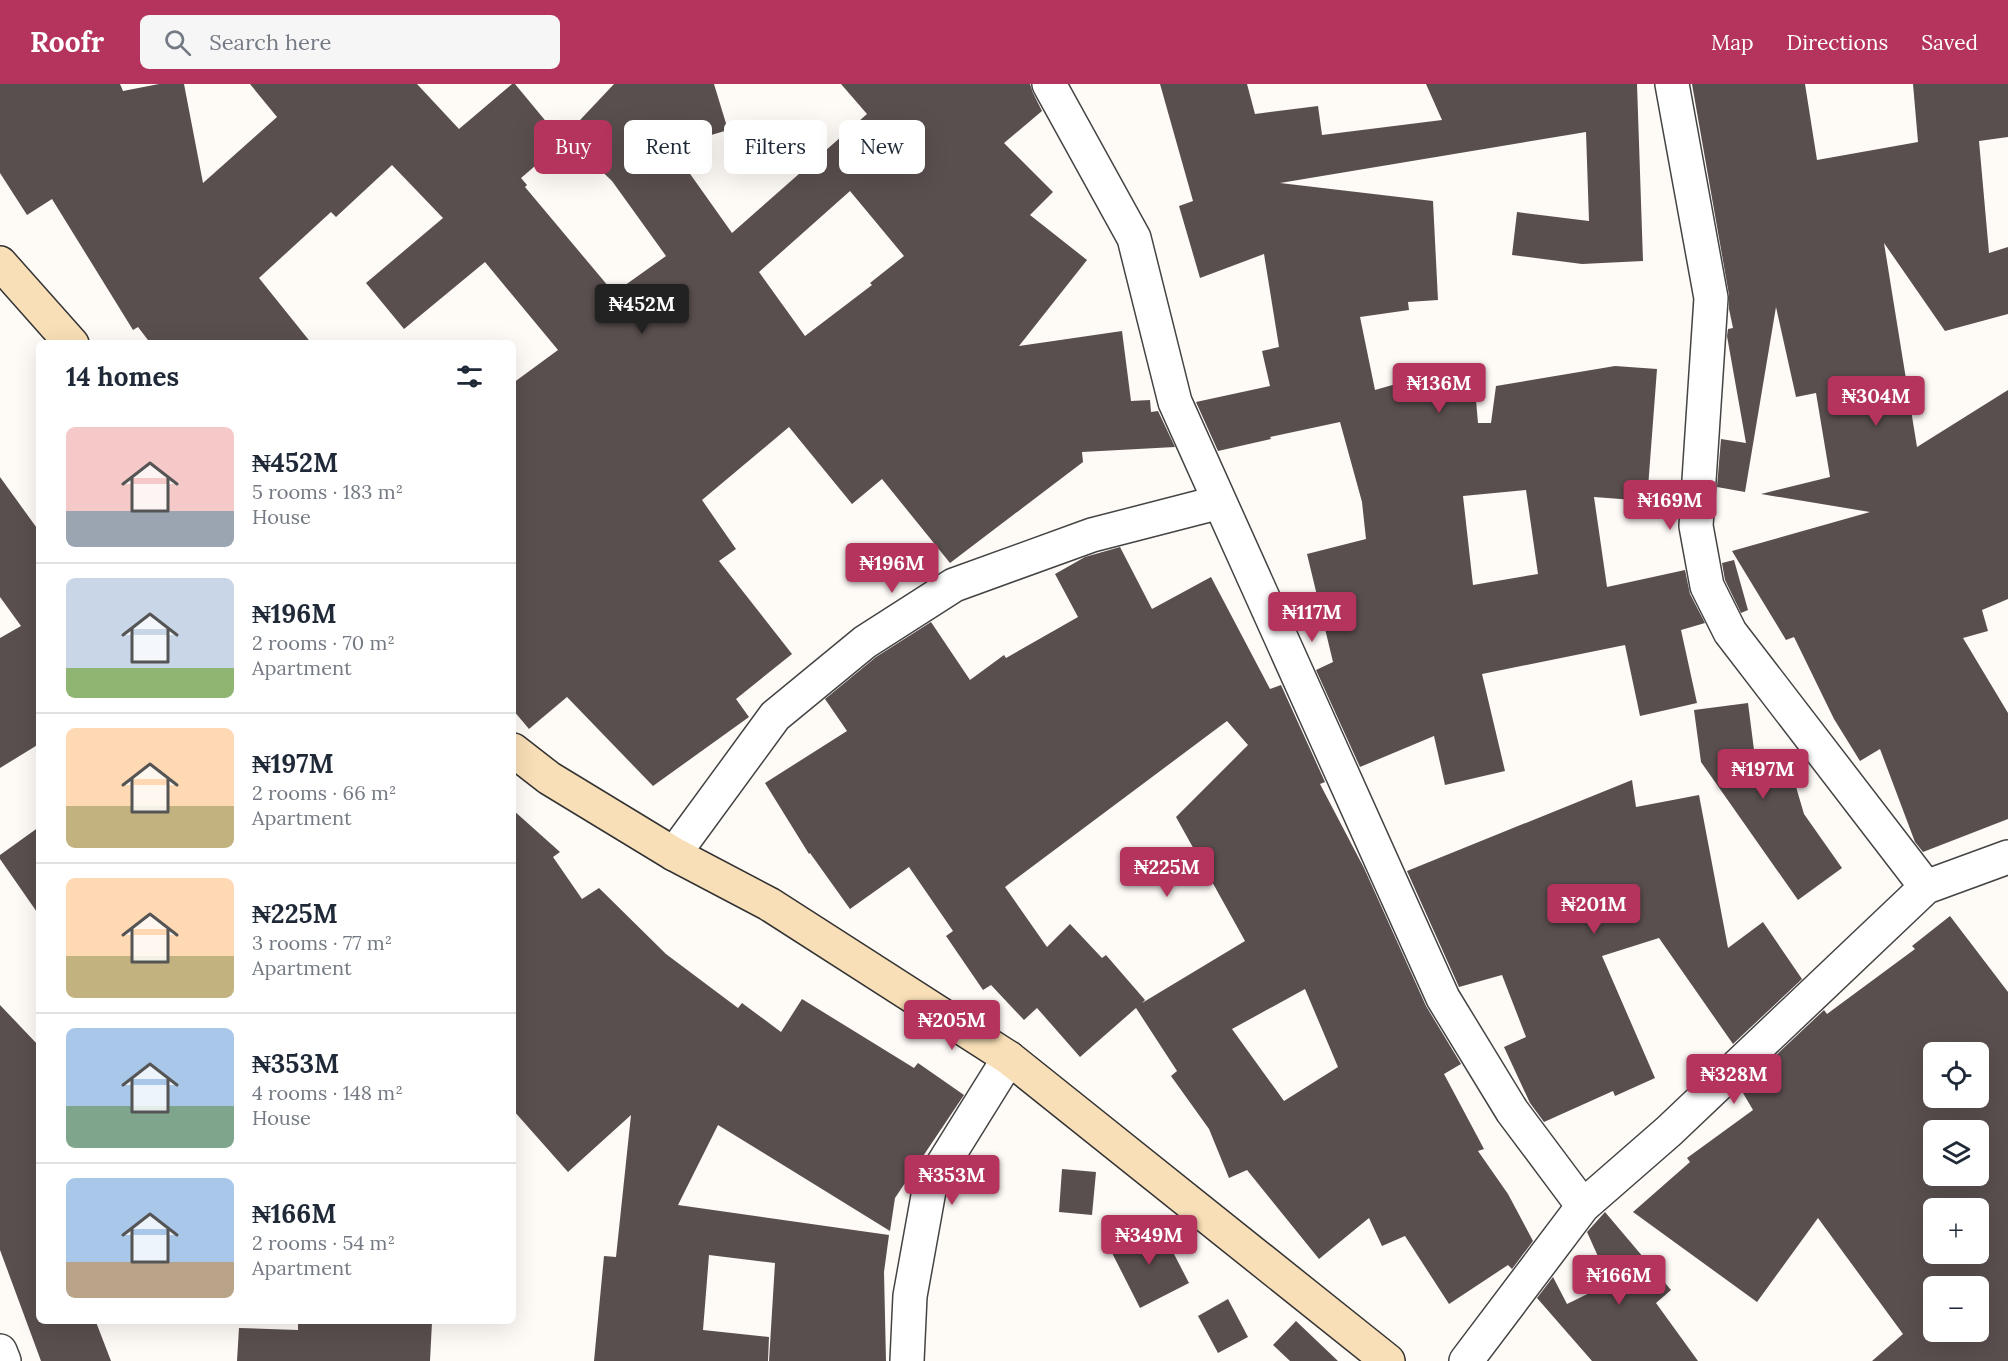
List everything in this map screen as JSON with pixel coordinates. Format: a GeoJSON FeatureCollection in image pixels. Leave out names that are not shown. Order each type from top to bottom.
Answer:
{"type":"FeatureCollection","features":[{"type":"Feature","properties":{"kind":"main road"},"geometry":{"type":"LineString","coordinates":[[0,263],[68,340]]}},
{"type":"Feature","properties":{"kind":"main road"},"geometry":{"type":"LineString","coordinates":[[516,752],[549,778],[674,854],[769,904],[1009,1058],[1388,1361]]}},
{"type":"Feature","properties":{"kind":"street"},"geometry":{"type":"LineString","coordinates":[[1049,84],[1134,238],[1175,402],[1443,998],[1512,1112],[1583,1206]]}},
{"type":"Feature","properties":{"kind":"street"},"geometry":{"type":"LineString","coordinates":[[1672,84],[1711,298],[1695,526],[1707,586],[1730,632],[1926,887]]}},
{"type":"Feature","properties":{"kind":"street"},"geometry":{"type":"LineString","coordinates":[[674,854],[775,716],[865,642],[954,585],[1092,535],[1221,502]]}},
{"type":"Feature","properties":{"kind":"street"},"geometry":{"type":"LineString","coordinates":[[1466,1361],[1583,1206],[1669,1131],[1926,887],[2008,857]]}},
{"type":"Feature","properties":{"kind":"street"},"geometry":{"type":"LineString","coordinates":[[907,1361],[910,1296],[930,1185],[1009,1058]]}},
{"type":"Feature","properties":{"kind":"street"},"geometry":{"type":"LineString","coordinates":[[0,1351],[4,1361]]}},
{"type":"Feature","properties":{"kind":"building"},"geometry":{"type":"Polygon","coordinates":[[[0,84],[120,84],[123,91],[159,84],[184,84],[203,183],[277,117],[250,84],[417,84],[459,129],[512,84],[515,84],[545,120],[534,120],[534,167],[521,178],[527,185],[525,187],[614,293],[666,256],[605,174],[612,174],[612,120],[580,120],[614,84],[714,84],[725,120],[724,131],[712,135],[712,120],[624,120],[624,174],[690,174],[732,233],[799,174],[827,174],[827,149],[839,139],[839,174],[925,174],[925,120],[860,120],[867,114],[841,84],[1030,84],[1042,111],[1004,143],[1053,192],[1030,215],[1087,260],[1019,346],[1122,331],[1131,401],[1150,400],[1151,412],[1158,411],[1175,447],[1082,452],[1083,462],[950,563],[882,479],[852,504],[789,427],[702,500],[736,549],[719,561],[792,654],[736,699],[749,717],[653,786],[567,697],[529,729],[516,714],[516,381],[558,350],[485,262],[404,329],[366,283],[443,218],[392,165],[336,217],[331,212],[259,278],[309,340],[148,340],[138,327],[133,330],[52,199],[27,215],[0,173],[0,84]],[[850,191],[759,272],[805,336],[872,285],[870,283],[904,256],[850,191]]]}},
{"type":"Feature","properties":{"kind":"building"},"geometry":{"type":"Polygon","coordinates":[[[1160,84],[1247,84],[1255,114],[1318,106],[1322,135],[1442,120],[1426,84],[1637,84],[1643,261],[1582,264],[1512,255],[1517,212],[1589,221],[1586,132],[1280,183],[1433,201],[1438,300],[1408,302],[1409,310],[1360,317],[1375,390],[1448,369],[1455,393],[1475,389],[1478,423],[1491,423],[1496,386],[1615,366],[1657,369],[1647,501],[1594,497],[1607,587],[1685,570],[1690,594],[1705,623],[1681,630],[1697,703],[1640,716],[1625,645],[1482,674],[1505,771],[1445,785],[1434,736],[1360,767],[1316,670],[1333,662],[1307,554],[1366,539],[1362,502],[1340,422],[1218,451],[1196,402],[1270,386],[1262,351],[1279,347],[1264,254],[1200,278],[1179,206],[1193,201],[1160,84]],[[1526,490],[1463,496],[1473,585],[1538,574],[1526,490]]]}},
{"type":"Feature","properties":{"kind":"building"},"geometry":{"type":"Polygon","coordinates":[[[1692,84],[1805,84],[1817,160],[1918,142],[1913,84],[2008,84],[2008,137],[1979,141],[1989,253],[2008,247],[2008,314],[1945,331],[1884,243],[1917,447],[2008,390],[2008,599],[1982,610],[1988,631],[1963,638],[2008,713],[2008,819],[1923,852],[1915,842],[1880,749],[1860,761],[1834,719],[1794,637],[1786,640],[1732,551],[1870,512],[1761,494],[1830,477],[1816,393],[1796,397],[1776,307],[1745,492],[1717,487],[1721,439],[1746,443],[1727,336],[1728,329],[1733,328],[1729,295],[1692,84]]]}},
{"type":"Feature","properties":{"kind":"building"},"geometry":{"type":"Polygon","coordinates":[[[0,477],[36,527],[36,746],[0,768],[0,638],[21,626],[0,597],[0,477]]]}},
{"type":"Feature","properties":{"kind":"building"},"geometry":{"type":"Polygon","coordinates":[[[1120,547],[1152,609],[1211,577],[1270,689],[1281,685],[1325,782],[1320,784],[1364,868],[1426,1006],[1461,1064],[1444,1074],[1484,1149],[1478,1151],[1508,1194],[1533,1241],[1512,1269],[1508,1265],[1449,1304],[1405,1236],[1382,1246],[1369,1218],[1319,1259],[1247,1170],[1229,1178],[1209,1129],[1171,1076],[1177,1071],[1136,1008],[1080,1057],[1037,1008],[1024,1020],[991,985],[983,990],[946,936],[953,931],[909,867],[850,909],[809,854],[765,783],[847,731],[825,699],[876,657],[931,622],[970,680],[1004,655],[1006,658],[1078,617],[1055,574],[1085,557],[1120,547]],[[1227,721],[1005,887],[1047,947],[1070,924],[1102,958],[1106,955],[1145,1000],[1142,1003],[1245,941],[1176,817],[1248,745],[1227,721]],[[1305,989],[1232,1029],[1284,1101],[1338,1067],[1305,989]]]}},
{"type":"Feature","properties":{"kind":"building"},"geometry":{"type":"Polygon","coordinates":[[[1734,560],[1748,610],[1741,613],[1725,580],[1722,563],[1734,560]]]}},
{"type":"Feature","properties":{"kind":"building"},"geometry":{"type":"Polygon","coordinates":[[[1748,703],[1759,789],[1794,780],[1804,814],[1842,868],[1798,900],[1701,762],[1694,710],[1748,703]]]}},
{"type":"Feature","properties":{"kind":"building"},"geometry":{"type":"Polygon","coordinates":[[[1632,780],[1636,807],[1699,795],[1728,948],[1763,922],[1802,979],[1733,1044],[1659,938],[1602,956],[1655,1078],[1615,1096],[1613,1091],[1544,1122],[1530,1103],[1504,1047],[1526,1037],[1502,975],[1459,987],[1407,871],[1632,780]]]}},
{"type":"Feature","properties":{"kind":"building"},"geometry":{"type":"Polygon","coordinates":[[[516,813],[560,852],[553,857],[582,899],[599,888],[666,954],[738,1008],[742,1003],[781,1032],[802,999],[914,1068],[918,1063],[964,1095],[895,1198],[890,1231],[718,1125],[678,1205],[889,1235],[884,1272],[886,1361],[769,1361],[775,1263],[709,1255],[703,1330],[769,1337],[768,1361],[594,1361],[604,1256],[616,1257],[631,1115],[568,1172],[516,1113],[516,813]]]}},
{"type":"Feature","properties":{"kind":"building"},"geometry":{"type":"Polygon","coordinates":[[[36,829],[36,911],[0,859],[0,855],[36,829]]]}},
{"type":"Feature","properties":{"kind":"building"},"geometry":{"type":"Polygon","coordinates":[[[1950,916],[2008,992],[2008,1361],[1872,1361],[1903,1334],[1818,1218],[1757,1302],[1633,1212],[1690,1162],[1687,1158],[1753,1110],[1743,1093],[1759,1082],[1755,1075],[1824,1010],[1827,1014],[1915,949],[1912,946],[1950,916]]]}},
{"type":"Feature","properties":{"kind":"building"},"geometry":{"type":"Polygon","coordinates":[[[0,1005],[36,1043],[36,1324],[97,1324],[111,1361],[41,1361],[0,1250],[0,1005]]]}},
{"type":"Feature","properties":{"kind":"building"},"geometry":{"type":"Polygon","coordinates":[[[1062,1169],[1096,1172],[1092,1215],[1059,1212],[1062,1169]]]}},
{"type":"Feature","properties":{"kind":"building"},"geometry":{"type":"Polygon","coordinates":[[[1605,1212],[1671,1290],[1656,1303],[1698,1361],[1592,1361],[1537,1298],[1553,1277],[1567,1304],[1610,1283],[1587,1232],[1605,1212]]]}},
{"type":"Feature","properties":{"kind":"building"},"geometry":{"type":"Polygon","coordinates":[[[1159,1225],[1189,1283],[1140,1308],[1110,1249],[1159,1225]]]}},
{"type":"Feature","properties":{"kind":"building"},"geometry":{"type":"Polygon","coordinates":[[[1228,1299],[1248,1337],[1218,1353],[1198,1316],[1228,1299]]]}},
{"type":"Feature","properties":{"kind":"building"},"geometry":{"type":"Polygon","coordinates":[[[1296,1321],[1338,1361],[1290,1361],[1273,1345],[1296,1321]]]}},
{"type":"Feature","properties":{"kind":"building"},"geometry":{"type":"Polygon","coordinates":[[[298,1324],[432,1324],[430,1361],[237,1361],[239,1328],[298,1330],[298,1324]]]}}]}
